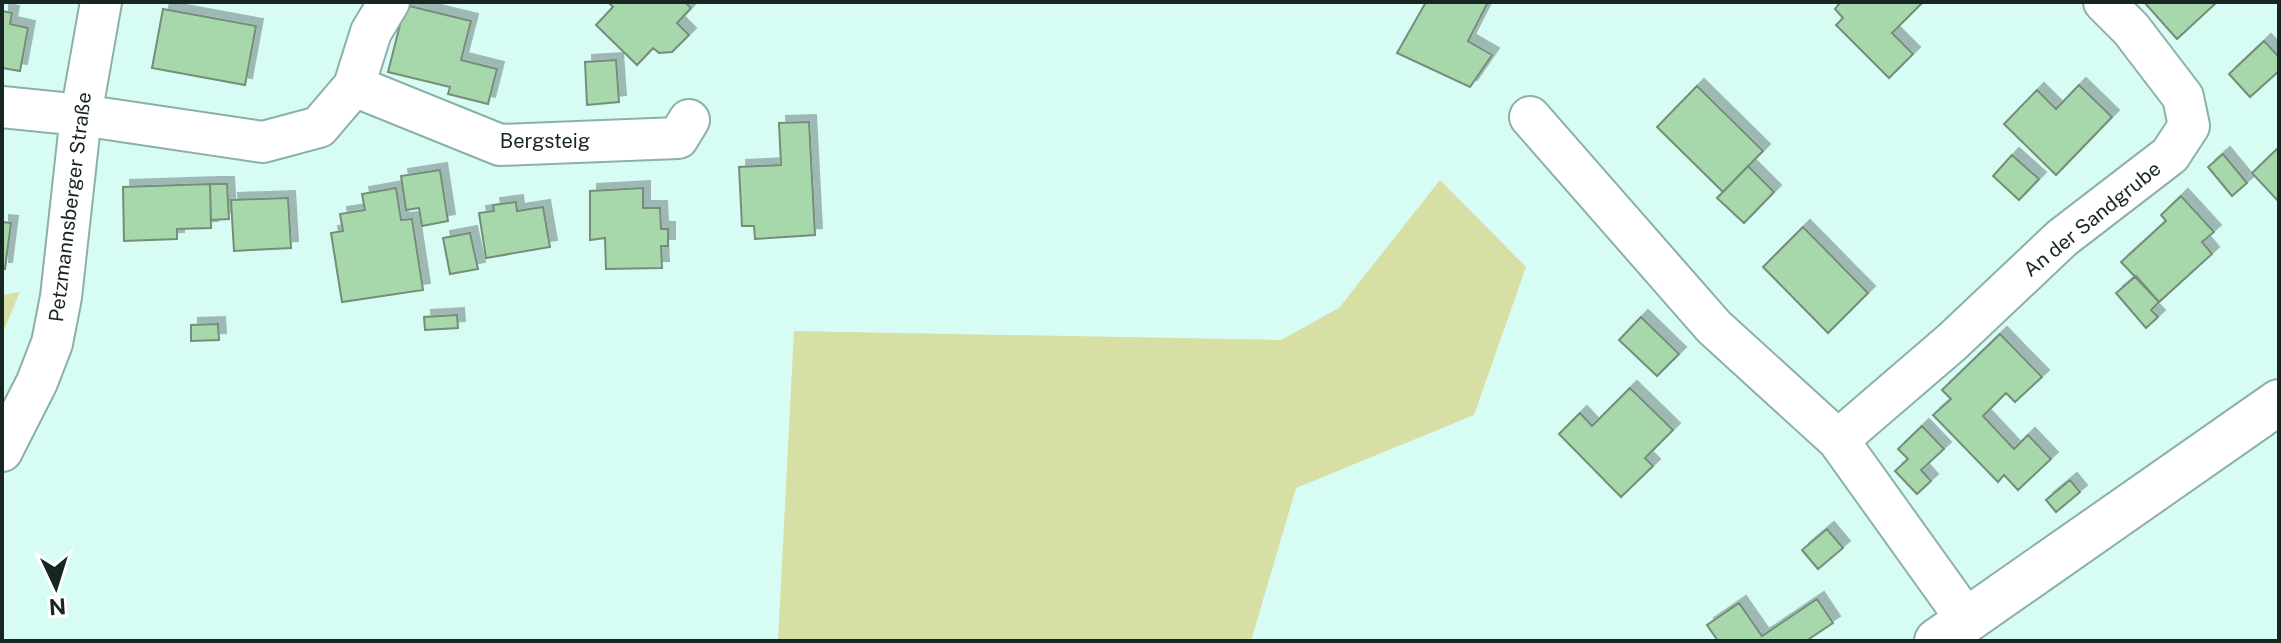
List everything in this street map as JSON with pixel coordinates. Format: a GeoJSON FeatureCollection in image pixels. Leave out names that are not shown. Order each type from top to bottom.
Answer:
{"type":"FeatureCollection","features":[{"type":"Feature","properties":{"kind":"street","name":"Petzmannsberger Straße"},"geometry":{"type":"LineString","coordinates":[[2,451],[37,382],[52,343],[61,297],[81,115],[101,2]]}},
{"type":"Feature","properties":{"kind":"street"},"geometry":{"type":"LineString","coordinates":[[2,107],[81,115],[263,142],[319,127],[354,86],[371,32],[389,2]]}},
{"type":"Feature","properties":{"kind":"street","name":"An der Sandgrube"},"geometry":{"type":"LineString","coordinates":[[1838,440],[1952,342],[2062,238],[2170,155],[2189,126],[2183,97],[2131,29],[2104,2]]}},
{"type":"Feature","properties":{"kind":"street","name":"Bergsteig"},"geometry":{"type":"LineString","coordinates":[[354,86],[500,145],[678,138],[689,120]]}},
{"type":"Feature","properties":{"kind":"street"},"geometry":{"type":"LineString","coordinates":[[1530,117],[1714,327],[1838,440],[1952,630],[2279,402]]}},
{"type":"Feature","properties":{"kind":"green space"},"geometry":{"type":"Polygon","coordinates":[[[1440,180],[1526,267],[1474,415],[1296,488],[1251,641],[778,641],[794,331],[1281,340],[1339,308],[1440,180]]]}},
{"type":"Feature","properties":{"kind":"green space"},"geometry":{"type":"Polygon","coordinates":[[[20,292],[2,334],[2,295],[20,292]]]}},
{"type":"Feature","properties":{"kind":"building"},"geometry":{"type":"Polygon","coordinates":[[[610,2],[685,2],[691,8],[677,23],[689,35],[672,52],[659,53],[653,48],[637,65],[596,25],[613,7],[610,2]]]}},
{"type":"Feature","properties":{"kind":"building"},"geometry":{"type":"Polygon","coordinates":[[[1426,2],[1488,2],[1468,41],[1492,55],[1470,87],[1397,53],[1426,2]]]}},
{"type":"Feature","properties":{"kind":"building"},"geometry":{"type":"Polygon","coordinates":[[[1837,2],[1923,2],[1892,33],[1913,54],[1889,78],[1836,25],[1843,18],[1835,9],[1839,4],[1837,2]]]}},
{"type":"Feature","properties":{"kind":"building"},"geometry":{"type":"Polygon","coordinates":[[[2144,2],[2217,2],[2177,39],[2144,2]]]}},
{"type":"Feature","properties":{"kind":"building"},"geometry":{"type":"Polygon","coordinates":[[[405,5],[471,21],[461,60],[497,69],[488,104],[448,94],[450,87],[388,72],[405,5]]]}},
{"type":"Feature","properties":{"kind":"building"},"geometry":{"type":"Polygon","coordinates":[[[163,9],[256,26],[245,85],[152,68],[163,9]]]}},
{"type":"Feature","properties":{"kind":"building"},"geometry":{"type":"Polygon","coordinates":[[[2,11],[12,13],[10,24],[28,28],[20,71],[2,68],[2,11]]]}},
{"type":"Feature","properties":{"kind":"building"},"geometry":{"type":"Polygon","coordinates":[[[2264,41],[2279,57],[2279,71],[2250,97],[2229,74],[2264,41]]]}},
{"type":"Feature","properties":{"kind":"building"},"geometry":{"type":"Polygon","coordinates":[[[616,60],[619,102],[587,105],[585,62],[616,60]]]}},
{"type":"Feature","properties":{"kind":"building"},"geometry":{"type":"Polygon","coordinates":[[[2079,85],[2112,117],[2056,175],[2004,124],[2037,90],[2056,109],[2079,85]]]}},
{"type":"Feature","properties":{"kind":"building"},"geometry":{"type":"Polygon","coordinates":[[[1697,86],[1763,151],[1723,192],[1657,127],[1697,86]]]}},
{"type":"Feature","properties":{"kind":"building"},"geometry":{"type":"Polygon","coordinates":[[[809,122],[815,235],[755,239],[754,226],[742,226],[739,167],[781,165],[779,123],[809,122]]]}},
{"type":"Feature","properties":{"kind":"building"},"geometry":{"type":"Polygon","coordinates":[[[2279,147],[2279,202],[2252,173],[2279,147]]]}},
{"type":"Feature","properties":{"kind":"building"},"geometry":{"type":"Polygon","coordinates":[[[2223,154],[2247,183],[2232,196],[2208,167],[2223,154]]]}},
{"type":"Feature","properties":{"kind":"building"},"geometry":{"type":"Polygon","coordinates":[[[2012,155],[2039,179],[2019,200],[1993,176],[2012,155]]]}},
{"type":"Feature","properties":{"kind":"building"},"geometry":{"type":"Polygon","coordinates":[[[1748,166],[1774,192],[1744,223],[1717,198],[1748,166]]]}},
{"type":"Feature","properties":{"kind":"building"},"geometry":{"type":"Polygon","coordinates":[[[440,170],[448,221],[422,226],[419,208],[406,210],[401,176],[440,170]]]}},
{"type":"Feature","properties":{"kind":"building"},"geometry":{"type":"Polygon","coordinates":[[[210,184],[227,184],[229,219],[211,220],[210,184]]]}},
{"type":"Feature","properties":{"kind":"building"},"geometry":{"type":"Polygon","coordinates":[[[210,184],[211,228],[177,229],[177,239],[124,241],[123,187],[210,184]]]}},
{"type":"Feature","properties":{"kind":"building"},"geometry":{"type":"Polygon","coordinates":[[[396,188],[401,220],[412,219],[423,290],[342,302],[331,233],[343,231],[340,214],[365,210],[362,194],[396,188]]]}},
{"type":"Feature","properties":{"kind":"building"},"geometry":{"type":"Polygon","coordinates":[[[643,188],[643,208],[660,208],[661,229],[668,229],[668,246],[661,246],[662,268],[606,269],[605,238],[590,240],[590,191],[643,188]]]}},
{"type":"Feature","properties":{"kind":"building"},"geometry":{"type":"Polygon","coordinates":[[[2181,196],[2214,232],[2202,242],[2212,254],[2159,302],[2121,262],[2166,221],[2161,215],[2181,196]]]}},
{"type":"Feature","properties":{"kind":"building"},"geometry":{"type":"Polygon","coordinates":[[[288,198],[291,248],[234,251],[231,200],[288,198]]]}},
{"type":"Feature","properties":{"kind":"building"},"geometry":{"type":"Polygon","coordinates":[[[516,202],[517,211],[543,207],[550,247],[486,258],[479,213],[494,211],[493,205],[516,202]]]}},
{"type":"Feature","properties":{"kind":"building"},"geometry":{"type":"Polygon","coordinates":[[[2,222],[11,223],[5,269],[2,269],[2,222]]]}},
{"type":"Feature","properties":{"kind":"building"},"geometry":{"type":"Polygon","coordinates":[[[1803,227],[1868,293],[1828,333],[1763,267],[1803,227]]]}},
{"type":"Feature","properties":{"kind":"building"},"geometry":{"type":"Polygon","coordinates":[[[470,233],[478,269],[450,274],[443,238],[470,233]]]}},
{"type":"Feature","properties":{"kind":"building"},"geometry":{"type":"Polygon","coordinates":[[[2136,276],[2159,302],[2151,310],[2158,317],[2146,328],[2116,293],[2136,276]]]}},
{"type":"Feature","properties":{"kind":"building"},"geometry":{"type":"Polygon","coordinates":[[[457,315],[458,328],[425,330],[424,317],[457,315]]]}},
{"type":"Feature","properties":{"kind":"building"},"geometry":{"type":"Polygon","coordinates":[[[1641,317],[1679,354],[1657,376],[1619,340],[1641,317]]]}},
{"type":"Feature","properties":{"kind":"building"},"geometry":{"type":"Polygon","coordinates":[[[218,324],[219,340],[191,341],[191,325],[218,324]]]}},
{"type":"Feature","properties":{"kind":"building"},"geometry":{"type":"Polygon","coordinates":[[[2000,334],[2042,377],[2015,402],[2006,393],[1983,416],[2014,449],[2028,435],[2051,459],[2018,490],[2004,475],[1998,482],[1933,415],[1951,399],[1942,390],[2000,334]]]}},
{"type":"Feature","properties":{"kind":"building"},"geometry":{"type":"Polygon","coordinates":[[[1630,388],[1673,430],[1645,458],[1653,466],[1621,497],[1559,434],[1580,413],[1592,426],[1630,388]]]}},
{"type":"Feature","properties":{"kind":"building"},"geometry":{"type":"Polygon","coordinates":[[[1922,426],[1944,449],[1921,470],[1931,481],[1917,494],[1895,471],[1908,459],[1898,449],[1922,426]]]}},
{"type":"Feature","properties":{"kind":"building"},"geometry":{"type":"Polygon","coordinates":[[[2070,480],[2080,492],[2056,512],[2046,500],[2070,480]]]}},
{"type":"Feature","properties":{"kind":"building"},"geometry":{"type":"Polygon","coordinates":[[[1827,529],[1843,548],[1818,569],[1802,550],[1827,529]]]}},
{"type":"Feature","properties":{"kind":"building"},"geometry":{"type":"Polygon","coordinates":[[[1817,599],[1833,623],[1806,641],[1718,641],[1707,625],[1739,603],[1762,636],[1817,599]]]}}]}
